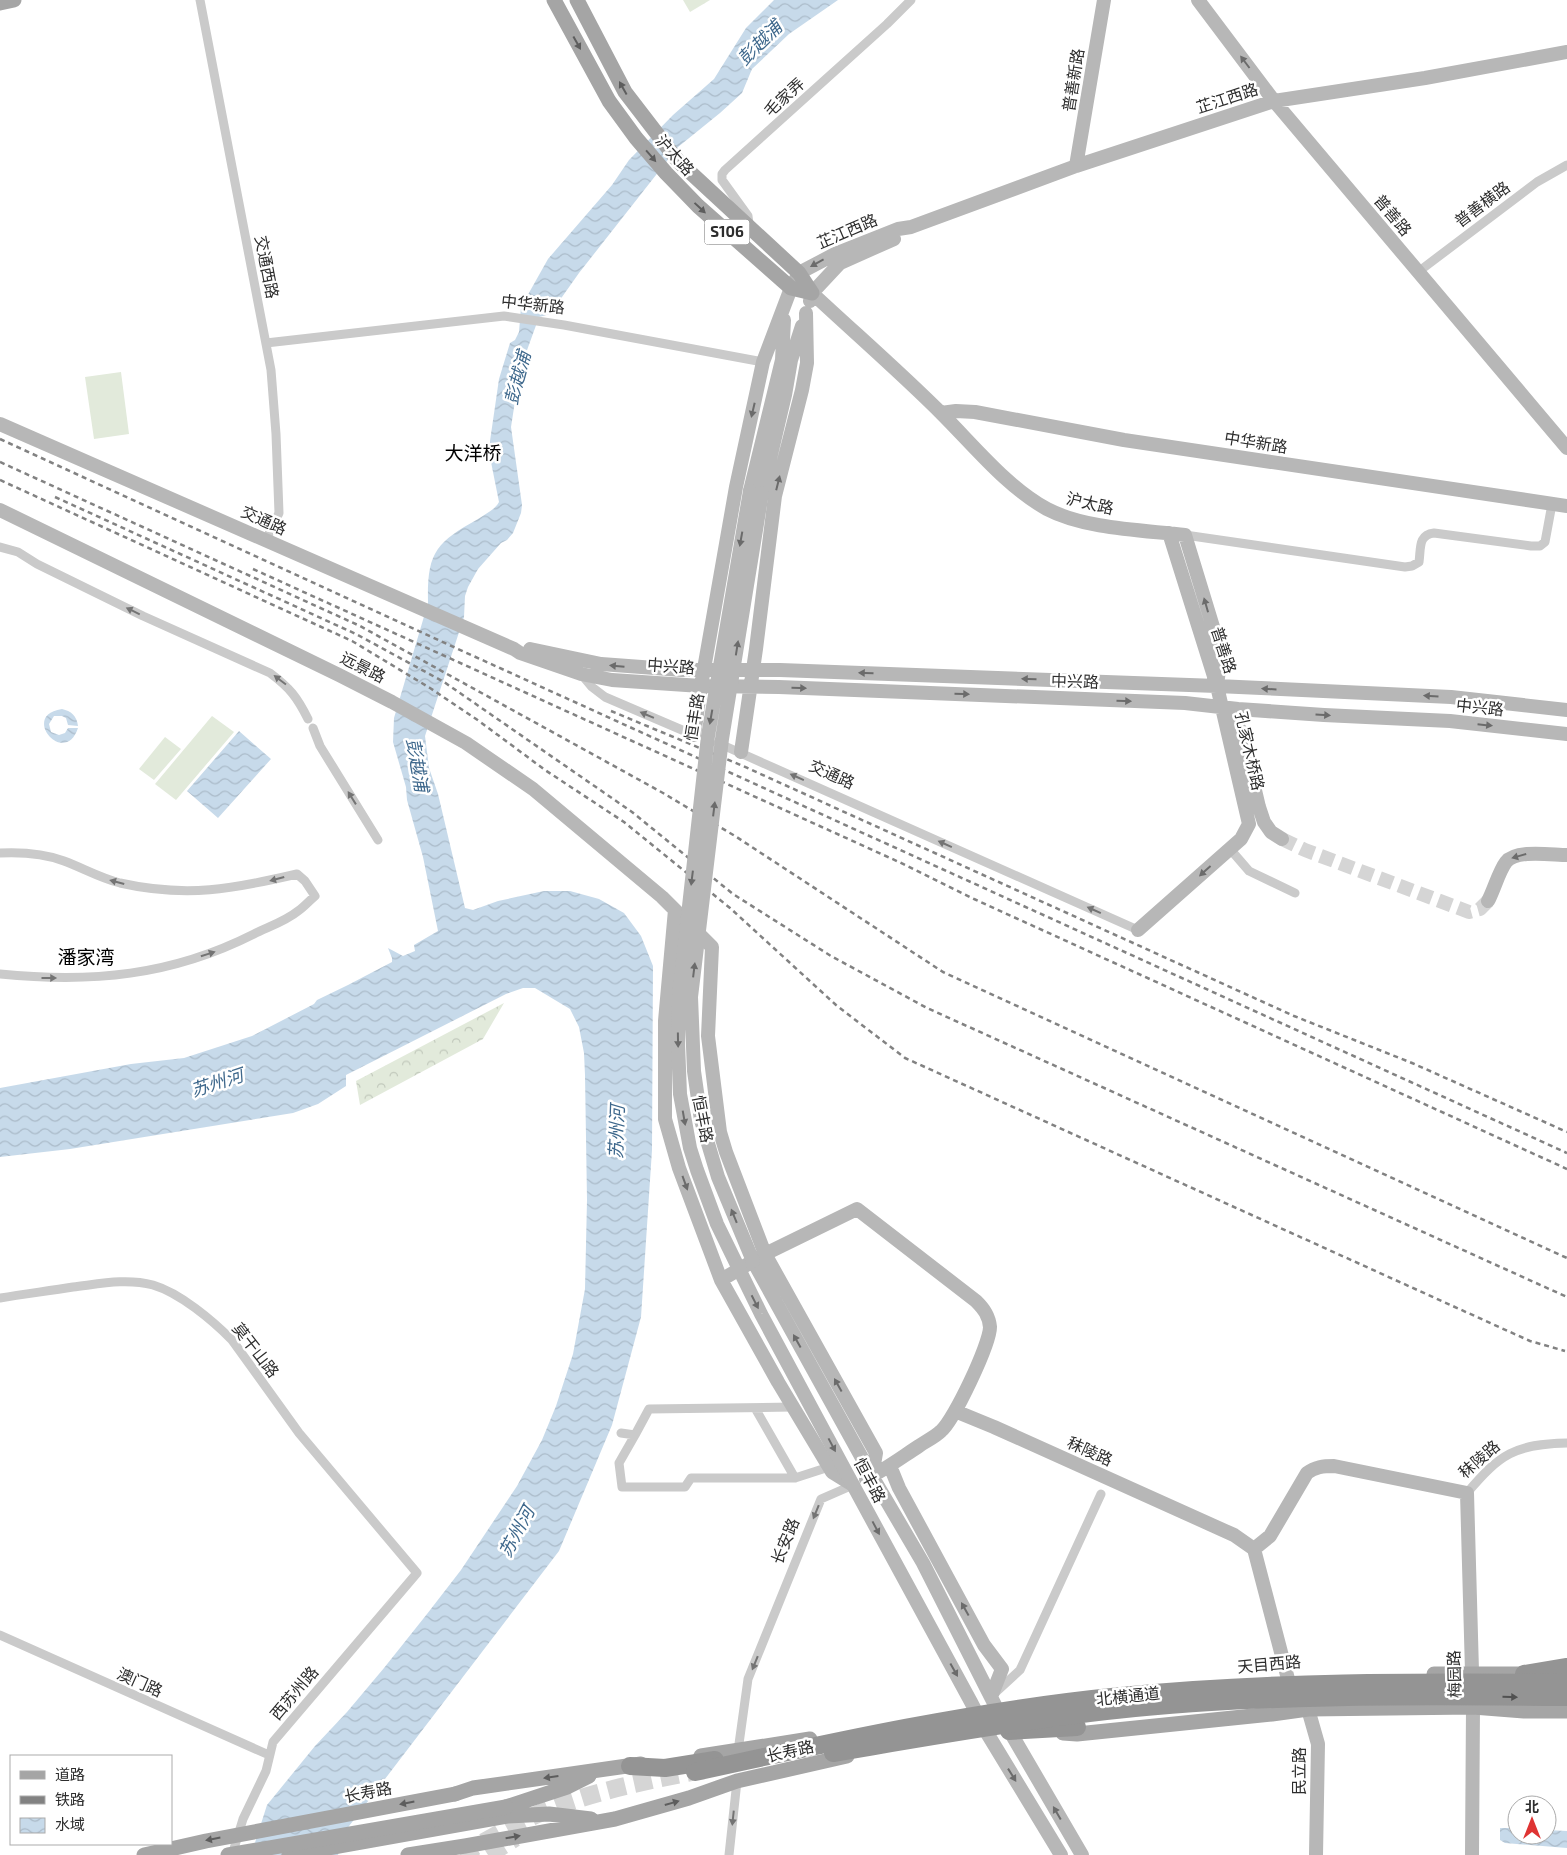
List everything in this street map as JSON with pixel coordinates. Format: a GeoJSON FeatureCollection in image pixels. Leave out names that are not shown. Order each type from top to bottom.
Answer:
{"type":"FeatureCollection","features":[{"type":"Feature","properties":{"kind":"highway"},"geometry":{"type":"LineString","coordinates":[[1524,1674],[1567,1667]]}},
{"type":"Feature","properties":{"kind":"highway","name":"北横通道"},"geometry":{"type":"LineString","coordinates":[[1567,1683],[1466,1682],[1210,1688],[1128,1695],[1038,1706],[885,1731],[771,1755],[696,1774],[1040,1720],[1211,1702],[1466,1696],[1567,1697]]}},
{"type":"Feature","properties":{"kind":"highway"},"geometry":{"type":"LineString","coordinates":[[1010,1731],[1077,1727],[1360,1698]]}},
{"type":"Feature","properties":{"kind":"highway"},"geometry":{"type":"LineString","coordinates":[[630,1766],[665,1768],[732,1755],[771,1755]]}},
{"type":"Feature","properties":{"kind":"main road"},"geometry":{"type":"LineString","coordinates":[[0,3],[14,0]]}},
{"type":"Feature","properties":{"kind":"main road","name":"沪太路"},"geometry":{"type":"LineString","coordinates":[[554,0],[609,101],[636,138],[666,173],[698,206],[791,288],[812,293]]}},
{"type":"Feature","properties":{"kind":"main road","name":"沪太路"},"geometry":{"type":"LineString","coordinates":[[577,0],[625,92],[678,161],[710,194],[750,227],[799,274],[812,293]]}},
{"type":"Feature","properties":{"kind":"main road","name":"天目西路"},"geometry":{"type":"LineString","coordinates":[[976,1713],[994,1704],[1288,1679],[1472,1673],[1567,1674]]}},
{"type":"Feature","properties":{"kind":"main road"},"geometry":{"type":"LineString","coordinates":[[987,1733],[1076,1722],[1284,1703],[1308,1709],[1473,1708],[1567,1711]]}},
{"type":"Feature","properties":{"kind":"main road","name":"长寿路"},"geometry":{"type":"LineString","coordinates":[[732,1755],[976,1713]]}},
{"type":"Feature","properties":{"kind":"main road","name":"长寿路"},"geometry":{"type":"LineString","coordinates":[[408,1855],[605,1820],[689,1798],[737,1781],[854,1755],[987,1733]]}},
{"type":"Feature","properties":{"kind":"main road","name":"长寿路"},"geometry":{"type":"LineString","coordinates":[[144,1855],[215,1839],[454,1794],[473,1788],[630,1766]]}},
{"type":"Feature","properties":{"kind":"main road","name":"长寿路"},"geometry":{"type":"LineString","coordinates":[[290,1855],[507,1812],[567,1787],[599,1771]]}},
{"type":"Feature","properties":{"kind":"main road","name":"长寿路"},"geometry":{"type":"LineString","coordinates":[[228,1855],[507,1812],[605,1820]]}},
{"type":"Feature","properties":{"kind":"street","name":"交通西路"},"geometry":{"type":"LineString","coordinates":[[200,0],[266,342],[273,390],[279,512],[266,540]]}},
{"type":"Feature","properties":{"kind":"street","name":"毛家弄"},"geometry":{"type":"LineString","coordinates":[[750,227],[748,216],[722,180],[722,174],[911,0]]}},
{"type":"Feature","properties":{"kind":"street","name":"普善新路"},"geometry":{"type":"LineString","coordinates":[[1082,164],[1104,0]]}},
{"type":"Feature","properties":{"kind":"street","name":"普善新路"},"geometry":{"type":"LineString","coordinates":[[1082,164],[1114,0]]}},
{"type":"Feature","properties":{"kind":"street","name":"普善路"},"geometry":{"type":"LineString","coordinates":[[1198,0],[1274,101],[1567,448]]}},
{"type":"Feature","properties":{"kind":"street","name":"芷江西路"},"geometry":{"type":"LineString","coordinates":[[799,274],[834,254],[898,229],[911,227],[1082,164],[1274,101],[1425,78],[1567,52]]}},
{"type":"Feature","properties":{"kind":"street","name":"普善横路"},"geometry":{"type":"LineString","coordinates":[[1418,272],[1537,182],[1567,165]]}},
{"type":"Feature","properties":{"kind":"street","name":"芷江西路"},"geometry":{"type":"LineString","coordinates":[[812,293],[840,263],[888,243],[911,227]]}},
{"type":"Feature","properties":{"kind":"street","name":"恒丰路"},"geometry":{"type":"LineString","coordinates":[[694,735],[736,487],[763,362],[791,288],[799,274]]}},
{"type":"Feature","properties":{"kind":"street","name":"恒丰路"},"geometry":{"type":"LineString","coordinates":[[812,293],[791,360],[785,395],[756,492],[722,739],[691,997],[694,1071],[701,1120],[707,1143],[744,1242],[872,1476],[923,1563],[994,1704],[1082,1855]]}},
{"type":"Feature","properties":{"kind":"street","name":"沪太路"},"geometry":{"type":"LineString","coordinates":[[812,293],[941,413],[1010,482],[1048,510],[1071,519],[1096,525],[1185,535],[1405,567],[1419,562],[1423,537],[1427,534],[1434,533],[1540,546],[1545,542],[1552,504]]}},
{"type":"Feature","properties":{"kind":"street","name":"恒丰路"},"geometry":{"type":"LineString","coordinates":[[785,306],[782,360],[708,736],[679,996],[680,1094],[690,1148],[697,1170],[717,1224],[761,1314],[987,1733],[1061,1855]]}},
{"type":"Feature","properties":{"kind":"street","name":"恒丰路"},"geometry":{"type":"LineString","coordinates":[[741,752],[775,496],[807,363],[806,313]]}},
{"type":"Feature","properties":{"kind":"street","name":"中华新路"},"geometry":{"type":"LineString","coordinates":[[266,342],[494,317],[515,317],[763,362]]}},
{"type":"Feature","properties":{"kind":"street","name":"中华新路"},"geometry":{"type":"LineString","coordinates":[[941,413],[956,411],[975,412],[1124,440],[1567,506]]}},
{"type":"Feature","properties":{"kind":"street","name":"交通路"},"geometry":{"type":"LineString","coordinates":[[0,424],[514,648],[520,653],[582,668],[592,687],[605,697],[694,735],[741,752],[1138,930]]}},
{"type":"Feature","properties":{"kind":"street","name":"远景路"},"geometry":{"type":"LineString","coordinates":[[0,510],[392,702],[482,754],[533,789],[612,854],[662,897],[712,947],[708,1036],[720,1132],[740,1193],[764,1254],[876,1454],[872,1476]]}},
{"type":"Feature","properties":{"kind":"street","name":"普善路"},"geometry":{"type":"LineString","coordinates":[[1169,533],[1217,686]]}},
{"type":"Feature","properties":{"kind":"street","name":"普善路"},"geometry":{"type":"LineString","coordinates":[[1185,535],[1221,654],[1217,686]]}},
{"type":"Feature","properties":{"kind":"street"},"geometry":{"type":"LineString","coordinates":[[0,547],[18,552],[37,564],[143,616],[270,674],[288,686],[308,719]]}},
{"type":"Feature","properties":{"kind":"street","name":"中兴路"},"geometry":{"type":"LineString","coordinates":[[582,668],[615,666],[704,671],[780,670],[1217,686],[1451,698],[1567,710]]}},
{"type":"Feature","properties":{"kind":"street","name":"中兴路"},"geometry":{"type":"LineString","coordinates":[[582,668],[612,680],[701,686],[751,686],[1185,703],[1305,714],[1450,721],[1567,734]]}},
{"type":"Feature","properties":{"kind":"street","name":"孔家木桥路"},"geometry":{"type":"LineString","coordinates":[[1217,686],[1249,824],[1242,839],[1230,849]]}},
{"type":"Feature","properties":{"kind":"street"},"geometry":{"type":"LineString","coordinates":[[1222,706],[1241,730],[1264,822],[1271,832],[1282,839]]}},
{"type":"Feature","properties":{"kind":"street"},"geometry":{"type":"LineString","coordinates":[[313,728],[320,746],[378,840]]}},
{"type":"Feature","properties":{"kind":"street"},"geometry":{"type":"LineString","coordinates":[[1138,930],[1230,849],[1249,871],[1295,893]]}},
{"type":"Feature","properties":{"kind":"street"},"geometry":{"type":"LineString","coordinates":[[0,852],[43,854],[119,883],[173,891],[230,889],[264,883],[297,874],[305,881],[315,896],[298,912],[229,947],[165,968],[98,978],[42,978],[0,974]]}},
{"type":"Feature","properties":{"kind":"street"},"geometry":{"type":"LineString","coordinates":[[1488,901],[1507,860],[1517,855],[1528,854],[1567,855]]}},
{"type":"Feature","properties":{"kind":"street"},"geometry":{"type":"LineString","coordinates":[[675,910],[665,1021],[665,1119],[679,1168],[720,1280],[829,1468],[832,1472],[853,1485]]}},
{"type":"Feature","properties":{"kind":"street"},"geometry":{"type":"LineString","coordinates":[[720,1280],[764,1254],[857,1209],[976,1301],[988,1316],[989,1336],[955,1411]]}},
{"type":"Feature","properties":{"kind":"street","name":"莫干山路"},"geometry":{"type":"LineString","coordinates":[[0,1298],[120,1282],[152,1285],[178,1297],[219,1328],[237,1346],[299,1433],[417,1572]]}},
{"type":"Feature","properties":{"kind":"street"},"geometry":{"type":"LineString","coordinates":[[793,1407],[649,1409],[619,1463],[622,1487],[685,1487],[691,1478],[795,1478],[829,1468]]}},
{"type":"Feature","properties":{"kind":"street"},"geometry":{"type":"LineString","coordinates":[[755,1408],[795,1478]]}},
{"type":"Feature","properties":{"kind":"street","name":"长安路"},"geometry":{"type":"LineString","coordinates":[[732,1755],[748,1679],[821,1499],[890,1466],[942,1431],[955,1411]]}},
{"type":"Feature","properties":{"kind":"street","name":"秣陵路"},"geometry":{"type":"LineString","coordinates":[[955,1411],[994,1426],[1234,1535],[1254,1549],[1270,1536],[1306,1473],[1313,1468],[1334,1466],[1467,1493],[1488,1469],[1506,1455],[1524,1447],[1567,1443]]}},
{"type":"Feature","properties":{"kind":"street"},"geometry":{"type":"LineString","coordinates":[[621,1433],[635,1435]]}},
{"type":"Feature","properties":{"kind":"street"},"geometry":{"type":"LineString","coordinates":[[890,1466],[899,1488],[984,1645],[1002,1669],[994,1704]]}},
{"type":"Feature","properties":{"kind":"street","name":"梅园路"},"geometry":{"type":"LineString","coordinates":[[1467,1493],[1473,1708],[1472,1855]]}},
{"type":"Feature","properties":{"kind":"street"},"geometry":{"type":"LineString","coordinates":[[994,1704],[1020,1670],[1101,1494]]}},
{"type":"Feature","properties":{"kind":"street"},"geometry":{"type":"LineString","coordinates":[[909,1541],[923,1531]]}},
{"type":"Feature","properties":{"kind":"street","name":"民立路"},"geometry":{"type":"LineString","coordinates":[[1254,1549],[1288,1679],[1308,1709],[1318,1744],[1316,1855]]}},
{"type":"Feature","properties":{"kind":"street","name":"西苏州路"},"geometry":{"type":"LineString","coordinates":[[232,1855],[243,1819],[266,1771],[273,1742],[417,1572]]}},
{"type":"Feature","properties":{"kind":"street","name":"澳门路"},"geometry":{"type":"LineString","coordinates":[[0,1635],[269,1755]]}},
{"type":"Feature","properties":{"kind":"street"},"geometry":{"type":"LineString","coordinates":[[729,1855],[737,1781]]}},
{"type":"Feature","properties":{"kind":"green space"},"geometry":{"type":"Polygon","coordinates":[[[683,0],[710,0],[690,12],[683,0]]]}},
{"type":"Feature","properties":{"kind":"green space"},"geometry":{"type":"Polygon","coordinates":[[[121,372],[129,434],[94,439],[85,377],[121,372]]]}},
{"type":"Feature","properties":{"kind":"green space"},"geometry":{"type":"Polygon","coordinates":[[[212,716],[234,732],[176,800],[155,784],[212,716]]]}},
{"type":"Feature","properties":{"kind":"green space"},"geometry":{"type":"Polygon","coordinates":[[[165,737],[181,749],[154,780],[139,769],[165,737]]]}},
{"type":"Feature","properties":{"kind":"green space"},"geometry":{"type":"Polygon","coordinates":[[[504,1003],[483,1039],[360,1105],[356,1081],[504,1003]]]}},
{"type":"Feature","properties":{"kind":"water"},"geometry":{"type":"Polygon","coordinates":[[[774,0],[838,0],[789,34],[752,69],[742,93],[678,147],[579,273],[550,314],[539,317],[518,382],[511,427],[522,505],[521,513],[513,533],[507,540],[501,543],[478,569],[468,587],[465,596],[464,617],[425,736],[429,768],[438,794],[465,908],[473,910],[498,901],[544,891],[570,891],[599,899],[624,913],[641,936],[653,966],[652,1150],[641,1317],[612,1425],[559,1551],[343,1834],[338,1855],[251,1855],[267,1805],[315,1746],[384,1668],[461,1570],[517,1486],[542,1440],[556,1406],[573,1354],[585,1289],[587,1200],[585,1075],[584,1053],[579,1027],[570,1009],[535,988],[523,988],[506,994],[346,1075],[346,1086],[318,1104],[293,1113],[70,1149],[0,1157],[0,1088],[131,1064],[184,1058],[252,1036],[392,962],[388,948],[403,956],[415,951],[414,945],[438,931],[423,857],[393,742],[394,718],[428,603],[429,572],[432,561],[443,543],[452,535],[490,512],[499,502],[490,457],[490,441],[499,379],[510,343],[515,340],[519,332],[521,307],[548,259],[612,185],[629,160],[673,115],[714,79],[746,28],[774,0]]]}},
{"type":"Feature","properties":{"kind":"water"},"geometry":{"type":"Polygon","coordinates":[[[62,709],[73,714],[78,726],[68,725],[66,718],[62,716],[54,716],[49,724],[51,732],[59,735],[65,733],[68,728],[78,728],[72,739],[64,743],[56,741],[49,736],[45,728],[45,720],[50,713],[62,709]]]}},
{"type":"Feature","properties":{"kind":"water"},"geometry":{"type":"Polygon","coordinates":[[[239,731],[271,759],[218,818],[187,791],[239,731]]]}},
{"type":"Feature","properties":{"kind":"water"},"geometry":{"type":"Polygon","coordinates":[[[1500,1828],[1507,1828],[1507,1843],[1500,1840],[1500,1828]]]}},
{"type":"Feature","properties":{"kind":"water"},"geometry":{"type":"Polygon","coordinates":[[[1557,1830],[1567,1831],[1567,1848],[1530,1845],[1557,1845],[1557,1830]]]}},
{"type":"Feature","properties":{"kind":"tunnel"},"geometry":{"type":"LineString","coordinates":[[1282,839],[1305,850],[1469,912],[1480,909],[1488,901]]}},
{"type":"Feature","properties":{"kind":"tunnel"},"geometry":{"type":"LineString","coordinates":[[460,1855],[518,1823],[575,1800],[614,1789],[692,1772]]}},
{"type":"Feature","properties":{"kind":"tunnel"},"geometry":{"type":"LineString","coordinates":[[488,1855],[515,1838]]}},
{"type":"Feature","properties":{"kind":"railway"},"geometry":{"type":"LineString","coordinates":[[0,439],[1567,1153]]}},
{"type":"Feature","properties":{"kind":"railway"},"geometry":{"type":"LineString","coordinates":[[0,462],[360,626],[663,793],[735,836],[943,972],[1567,1258]]}},
{"type":"Feature","properties":{"kind":"railway"},"geometry":{"type":"LineString","coordinates":[[0,480],[352,641],[430,688],[479,721],[545,770],[624,822],[730,908],[836,1005],[905,1058],[1530,1341],[1565,1351]]}},
{"type":"Feature","properties":{"kind":"railway"},"geometry":{"type":"LineString","coordinates":[[55,497],[356,634],[444,682],[632,812],[733,894],[831,956],[927,1008],[1567,1297]]}},
{"type":"Feature","properties":{"kind":"railway"},"geometry":{"type":"LineString","coordinates":[[253,569],[899,862],[974,899],[1567,1169]]}},
{"type":"Feature","properties":{"kind":"railway"},"geometry":{"type":"LineString","coordinates":[[611,711],[743,766],[1294,1016],[1412,1063],[1567,1132]]}},
{"type":"Feature","properties":{"kind":"district","name":"大洋桥"},"geometry":{"type":"Point","coordinates":[473,453]}},
{"type":"Feature","properties":{"kind":"district","name":"潘家湾"},"geometry":{"type":"Point","coordinates":[86,957]}},
{"type":"Feature","properties":{"kind":"water label","name":"彭越浦"},"geometry":{"type":"Point","coordinates":[760,43]}},
{"type":"Feature","properties":{"kind":"water label","name":"彭越浦"},"geometry":{"type":"Point","coordinates":[518,378]}},
{"type":"Feature","properties":{"kind":"water label","name":"彭越浦"},"geometry":{"type":"Point","coordinates":[417,765]}},
{"type":"Feature","properties":{"kind":"water label","name":"苏州河"},"geometry":{"type":"Point","coordinates":[217,1083]}},
{"type":"Feature","properties":{"kind":"water label","name":"苏州河"},"geometry":{"type":"Point","coordinates":[617,1132]}},
{"type":"Feature","properties":{"kind":"water label","name":"苏州河"},"geometry":{"type":"Point","coordinates":[517,1532]}}]}
